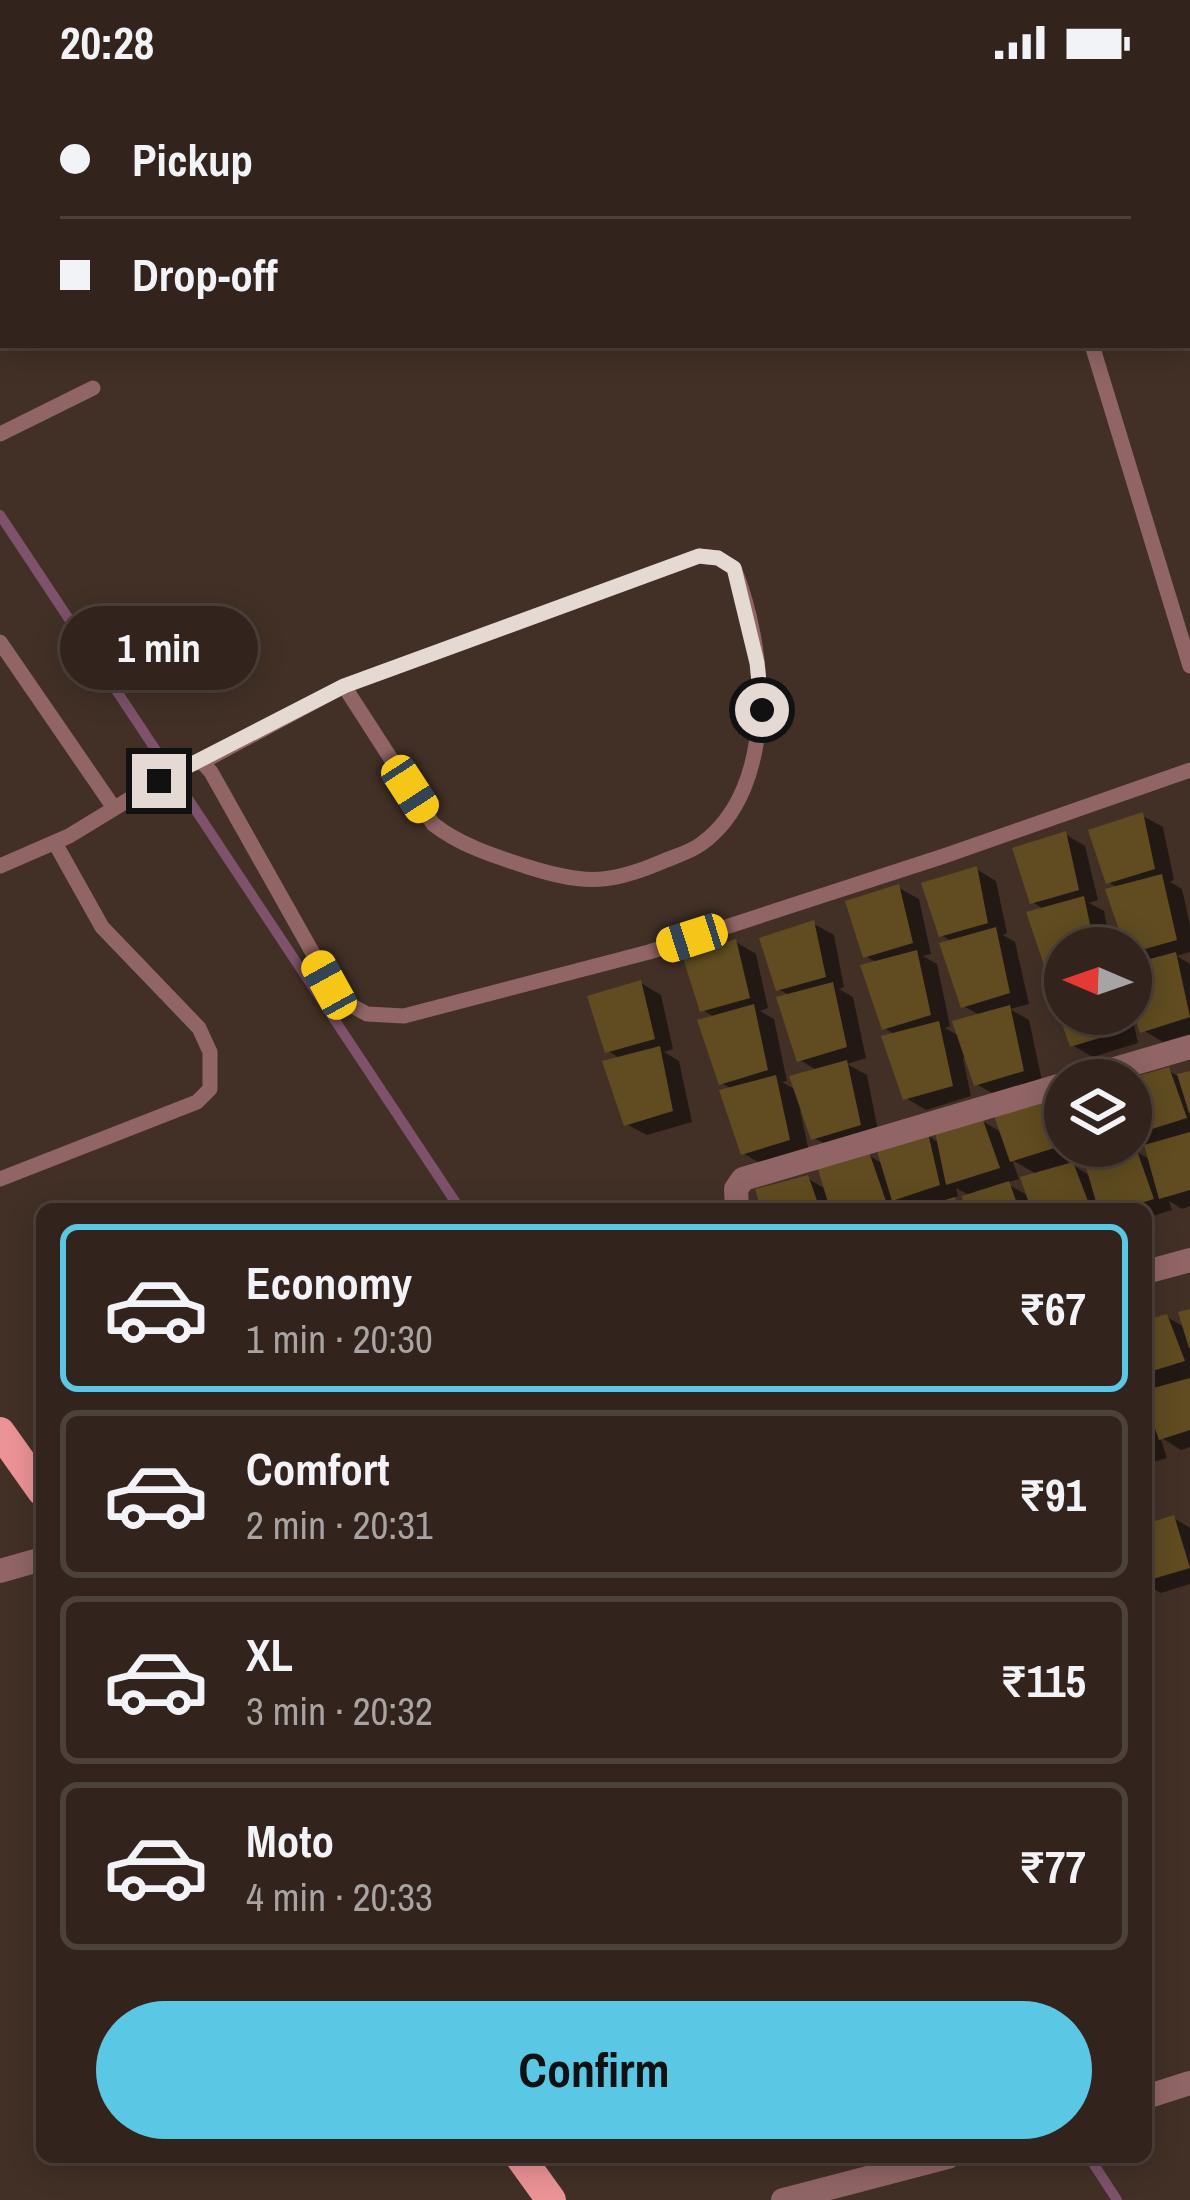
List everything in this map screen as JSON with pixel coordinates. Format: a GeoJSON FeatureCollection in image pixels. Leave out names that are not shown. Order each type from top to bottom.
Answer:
{"type":"FeatureCollection","features":[{"type":"Feature","properties":{"kind":"main road"},"geometry":{"type":"LineString","coordinates":[[0,1432],[36,1483]]}},
{"type":"Feature","properties":{"kind":"main road"},"geometry":{"type":"LineString","coordinates":[[524,2163],[551,2200]]}},
{"type":"Feature","properties":{"kind":"street"},"geometry":{"type":"LineString","coordinates":[[1149,1059],[1190,1047]]}},
{"type":"Feature","properties":{"kind":"street"},"geometry":{"type":"LineString","coordinates":[[737,1203],[736,1189],[743,1178],[1044,1090]]}},
{"type":"Feature","properties":{"kind":"street"},"geometry":{"type":"LineString","coordinates":[[1152,1270],[1190,1260]]}},
{"type":"Feature","properties":{"kind":"street"},"geometry":{"type":"LineString","coordinates":[[0,1571],[36,1561]]}},
{"type":"Feature","properties":{"kind":"street"},"geometry":{"type":"LineString","coordinates":[[1152,2095],[1190,2083]]}},
{"type":"Feature","properties":{"kind":"street"},"geometry":{"type":"LineString","coordinates":[[783,2200],[925,2163]]}},
{"type":"Feature","properties":{"kind":"lane"},"geometry":{"type":"LineString","coordinates":[[1093,348],[1190,666]]}},
{"type":"Feature","properties":{"kind":"lane"},"geometry":{"type":"LineString","coordinates":[[0,434],[94,388]]}},
{"type":"Feature","properties":{"kind":"lane"},"geometry":{"type":"LineString","coordinates":[[0,866],[55,843],[131,797],[344,686],[699,556],[718,558],[734,568],[753,643],[762,710],[752,760],[731,813],[700,845],[632,874],[603,881],[569,880],[485,853],[433,824],[344,686]]}},
{"type":"Feature","properties":{"kind":"lane"},"geometry":{"type":"LineString","coordinates":[[0,642],[114,808]]}},
{"type":"Feature","properties":{"kind":"lane"},"geometry":{"type":"LineString","coordinates":[[195,763],[211,772],[338,998],[367,1014],[404,1016],[650,952],[1190,770]]}},
{"type":"Feature","properties":{"kind":"lane"},"geometry":{"type":"LineString","coordinates":[[0,1179],[197,1102],[210,1089],[210,1052],[200,1028],[102,927],[55,843]]}},
{"type":"Feature","properties":{"kind":"building"},"geometry":{"type":"Polygon","coordinates":[[[1143,812],[1155,869],[1106,884],[1088,830],[1143,812]]]}},
{"type":"Feature","properties":{"kind":"building"},"geometry":{"type":"Polygon","coordinates":[[[1066,831],[1079,890],[1030,904],[1012,848],[1066,831]]]}},
{"type":"Feature","properties":{"kind":"building"},"geometry":{"type":"Polygon","coordinates":[[[977,866],[988,923],[939,937],[921,883],[977,866]]]}},
{"type":"Feature","properties":{"kind":"building"},"geometry":{"type":"Polygon","coordinates":[[[1162,874],[1177,940],[1152,947],[1152,927],[1118,927],[1105,889],[1162,874]]]}},
{"type":"Feature","properties":{"kind":"building"},"geometry":{"type":"Polygon","coordinates":[[[899,884],[913,943],[863,958],[845,901],[899,884]]]}},
{"type":"Feature","properties":{"kind":"building"},"geometry":{"type":"Polygon","coordinates":[[[1084,896],[1091,927],[1044,927],[1044,965],[1026,912],[1084,896]]]}},
{"type":"Feature","properties":{"kind":"building"},"geometry":{"type":"Polygon","coordinates":[[[814,920],[826,977],[776,991],[759,938],[814,920]]]}},
{"type":"Feature","properties":{"kind":"building"},"geometry":{"type":"Polygon","coordinates":[[[996,927],[1010,993],[961,1008],[939,943],[996,927]]]}},
{"type":"Feature","properties":{"kind":"building"},"geometry":{"type":"Polygon","coordinates":[[[736,939],[750,998],[700,1012],[682,955],[736,939]]]}},
{"type":"Feature","properties":{"kind":"building"},"geometry":{"type":"Polygon","coordinates":[[[917,950],[931,1015],[882,1030],[860,965],[917,950]]]}},
{"type":"Feature","properties":{"kind":"building"},"geometry":{"type":"Polygon","coordinates":[[[1176,952],[1190,1017],[1152,1029],[1152,958],[1176,952]]]}},
{"type":"Feature","properties":{"kind":"building"},"geometry":{"type":"Polygon","coordinates":[[[641,980],[655,1039],[605,1053],[587,996],[641,980]]]}},
{"type":"Feature","properties":{"kind":"building"},"geometry":{"type":"Polygon","coordinates":[[[833,982],[847,1047],[797,1062],[776,997],[833,982]]]}},
{"type":"Feature","properties":{"kind":"building"},"geometry":{"type":"Polygon","coordinates":[[[754,1004],[768,1070],[719,1085],[697,1020],[754,1004]]]}},
{"type":"Feature","properties":{"kind":"building"},"geometry":{"type":"Polygon","coordinates":[[[1010,1005],[1024,1071],[974,1086],[952,1021],[1010,1005]]]}},
{"type":"Feature","properties":{"kind":"building"},"geometry":{"type":"Polygon","coordinates":[[[939,1021],[953,1086],[903,1100],[881,1036],[939,1021]]]}},
{"type":"Feature","properties":{"kind":"building"},"geometry":{"type":"Polygon","coordinates":[[[1066,1035],[1109,1035],[1070,1047],[1066,1035]]]}},
{"type":"Feature","properties":{"kind":"building"},"geometry":{"type":"Polygon","coordinates":[[[660,1046],[673,1111],[624,1126],[602,1061],[660,1046]]]}},
{"type":"Feature","properties":{"kind":"building"},"geometry":{"type":"Polygon","coordinates":[[[847,1060],[861,1125],[811,1140],[789,1076],[847,1060]]]}},
{"type":"Feature","properties":{"kind":"building"},"geometry":{"type":"Polygon","coordinates":[[[1169,1067],[1187,1118],[1152,1129],[1152,1072],[1169,1067]]]}},
{"type":"Feature","properties":{"kind":"building"},"geometry":{"type":"Polygon","coordinates":[[[1190,1071],[1190,1113],[1189,1113],[1177,1074],[1190,1071]]]}},
{"type":"Feature","properties":{"kind":"building"},"geometry":{"type":"Polygon","coordinates":[[[776,1075],[790,1140],[741,1155],[719,1090],[776,1075]]]}},
{"type":"Feature","properties":{"kind":"building"},"geometry":{"type":"Polygon","coordinates":[[[1044,1099],[1044,1151],[1010,1162],[993,1113],[1044,1099]]]}},
{"type":"Feature","properties":{"kind":"building"},"geometry":{"type":"Polygon","coordinates":[[[982,1117],[1000,1168],[946,1185],[935,1132],[982,1117]]]}},
{"type":"Feature","properties":{"kind":"building"},"geometry":{"type":"Polygon","coordinates":[[[1190,1132],[1190,1190],[1159,1199],[1150,1167],[1152,1143],[1190,1132]]]}},
{"type":"Feature","properties":{"kind":"building"},"geometry":{"type":"Polygon","coordinates":[[[928,1133],[940,1185],[892,1201],[876,1148],[928,1133]]]}},
{"type":"Feature","properties":{"kind":"building"},"geometry":{"type":"Polygon","coordinates":[[[869,1152],[887,1203],[828,1203],[817,1166],[869,1152]]]}},
{"type":"Feature","properties":{"kind":"building"},"geometry":{"type":"Polygon","coordinates":[[[1075,1167],[1089,1203],[1029,1203],[1020,1177],[1075,1167]]]}},
{"type":"Feature","properties":{"kind":"building"},"geometry":{"type":"Polygon","coordinates":[[[1086,1167],[1143,1167],[1154,1199],[1096,1203],[1086,1167]]]}},
{"type":"Feature","properties":{"kind":"building"},"geometry":{"type":"Polygon","coordinates":[[[808,1175],[818,1203],[759,1203],[755,1189],[808,1175]]]}},
{"type":"Feature","properties":{"kind":"building"},"geometry":{"type":"Polygon","coordinates":[[[1009,1181],[1017,1203],[963,1203],[962,1196],[1009,1181]]]}},
{"type":"Feature","properties":{"kind":"building"},"geometry":{"type":"Polygon","coordinates":[[[1190,1309],[1190,1348],[1189,1348],[1178,1312],[1190,1309]]]}},
{"type":"Feature","properties":{"kind":"building"},"geometry":{"type":"Polygon","coordinates":[[[1167,1314],[1185,1361],[1152,1371],[1152,1318],[1167,1314]]]}},
{"type":"Feature","properties":{"kind":"building"},"geometry":{"type":"Polygon","coordinates":[[[1190,1378],[1190,1430],[1159,1440],[1152,1420],[1152,1388],[1190,1378]]]}},
{"type":"Feature","properties":{"kind":"building"},"geometry":{"type":"Polygon","coordinates":[[[1174,1515],[1190,1568],[1152,1579],[1152,1522],[1174,1515]]]}},
{"type":"Feature","properties":{"kind":"waterway"},"geometry":{"type":"LineString","coordinates":[[0,515],[456,1203]]}},
{"type":"Feature","properties":{"kind":"waterway"},"geometry":{"type":"LineString","coordinates":[[1093,2163],[1117,2200]]}},
{"type":"Feature","properties":{"kind":"route"},"geometry":{"type":"LineString","coordinates":[[159,781],[344,686],[699,556],[718,558],[734,568],[741,584],[762,710]]}}]}
